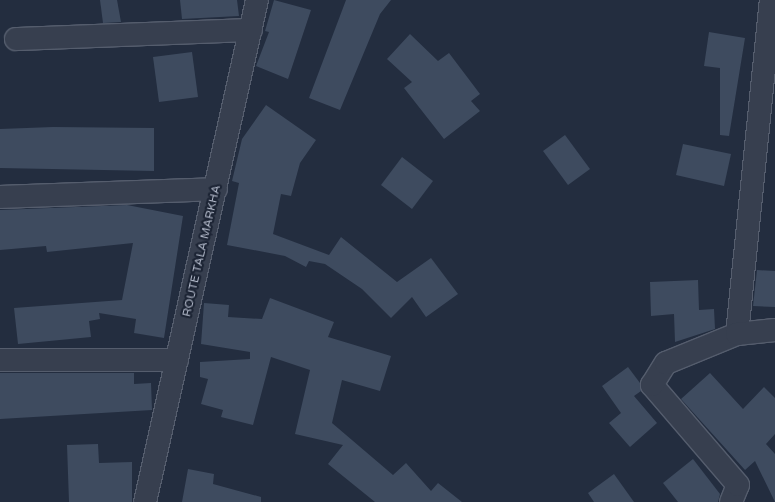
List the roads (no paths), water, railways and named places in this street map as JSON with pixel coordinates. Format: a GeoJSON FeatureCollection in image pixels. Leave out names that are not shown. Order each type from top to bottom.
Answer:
{"type":"FeatureCollection","features":[{"type":"Feature","properties":{"kind":"street","name":"ROUTE TALA MARKHA"},"geometry":{"type":"LineString","coordinates":[[145,502],[163,439],[177,360],[257,0]]}},
{"type":"Feature","properties":{"kind":"street"},"geometry":{"type":"LineString","coordinates":[[738,334],[771,0]]}},
{"type":"Feature","properties":{"kind":"street"},"geometry":{"type":"LineString","coordinates":[[16,39],[251,30]]}},
{"type":"Feature","properties":{"kind":"street"},"geometry":{"type":"LineString","coordinates":[[0,198],[216,189]]}},
{"type":"Feature","properties":{"kind":"street"},"geometry":{"type":"LineString","coordinates":[[731,502],[738,485],[652,385],[666,363],[738,334],[775,330]]}},
{"type":"Feature","properties":{"kind":"street"},"geometry":{"type":"LineString","coordinates":[[0,360],[177,360]]}}]}
